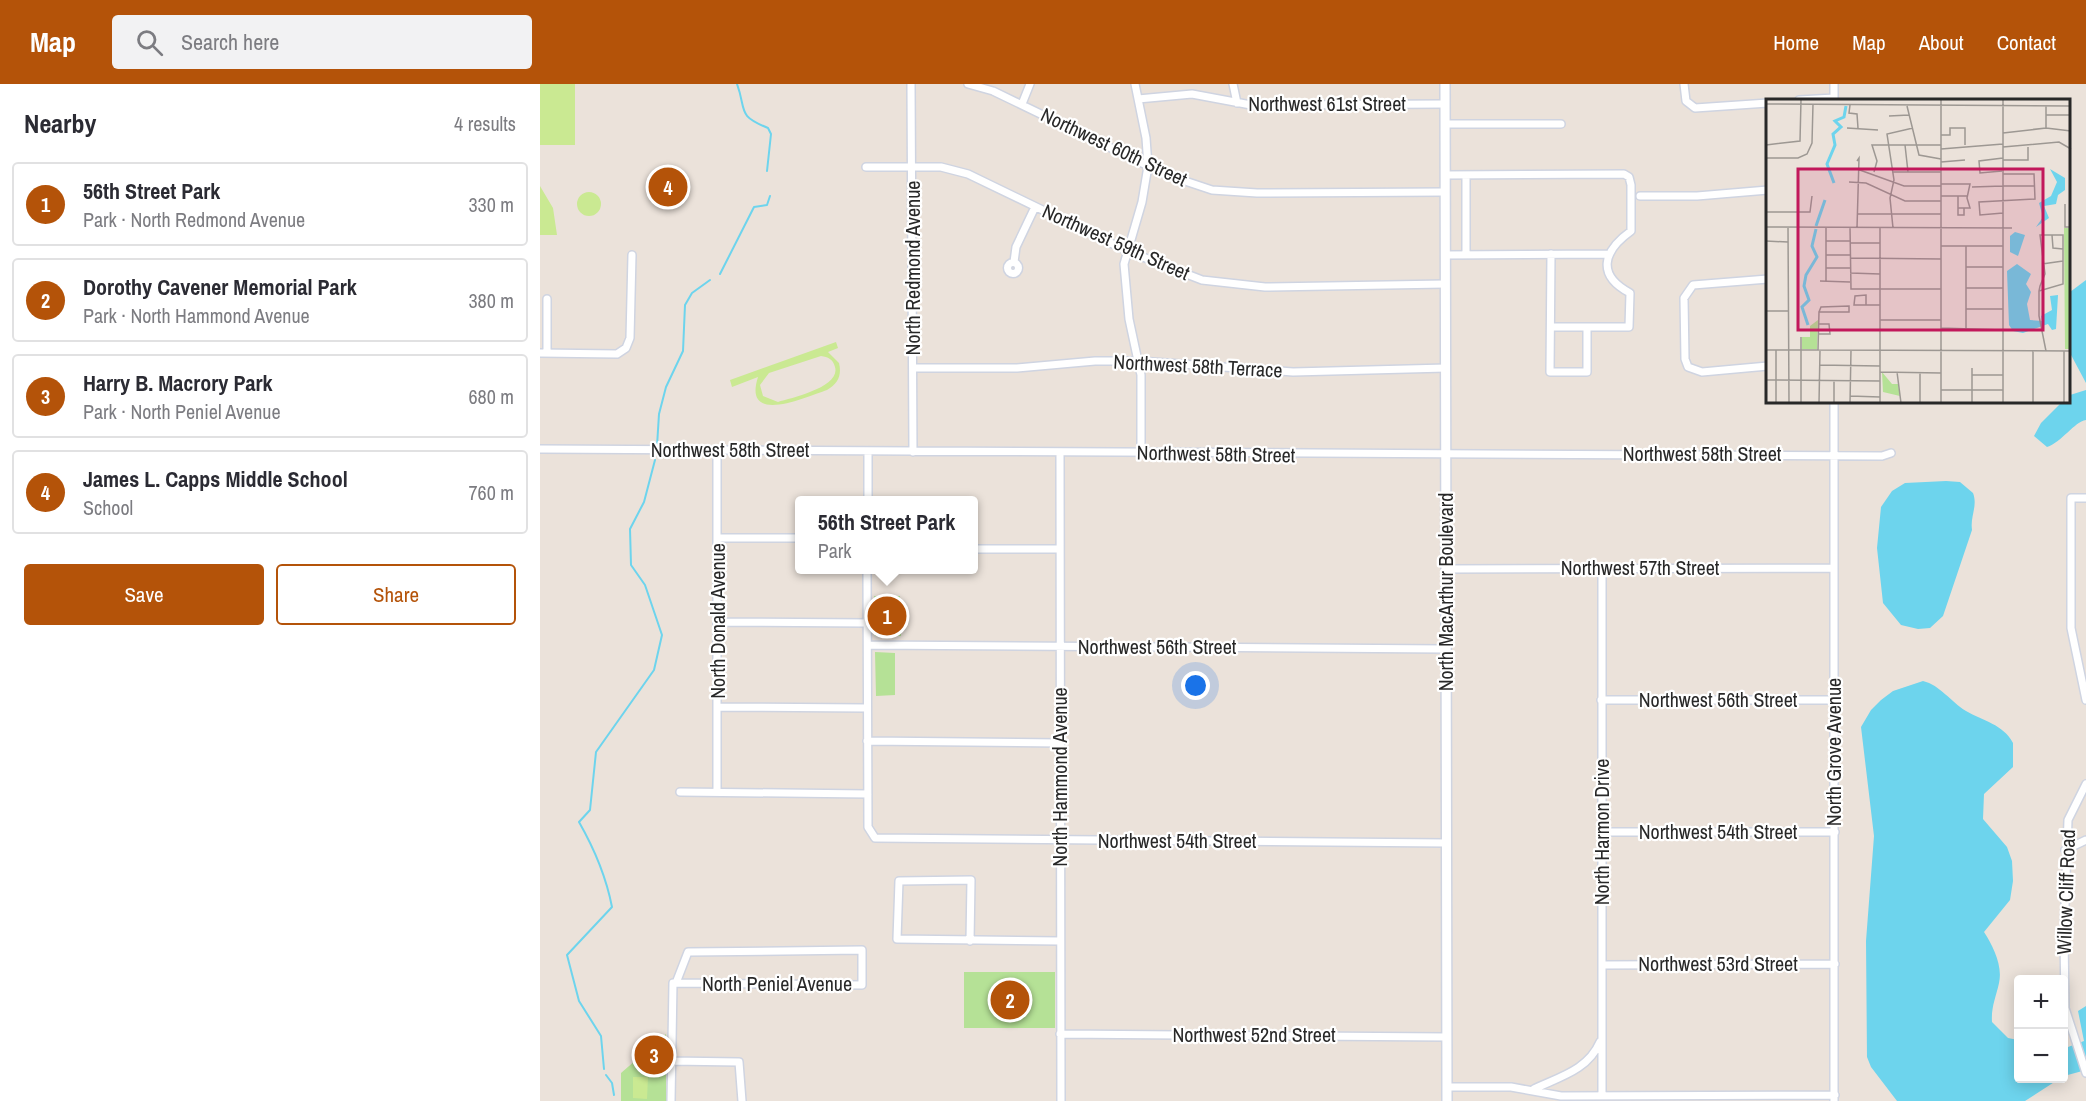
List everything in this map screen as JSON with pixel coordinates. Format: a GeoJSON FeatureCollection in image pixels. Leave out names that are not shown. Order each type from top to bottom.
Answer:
{"type":"FeatureCollection","features":[{"type":"Feature","properties":{"kind":"main road","name":"North MacArthur Boulevard"},"geometry":{"type":"LineString","coordinates":[[1445,84],[1447,1101]]}},
{"type":"Feature","properties":{"kind":"street","name":"North Redmond Avenue"},"geometry":{"type":"LineString","coordinates":[[911,84],[913,452]]}},
{"type":"Feature","properties":{"kind":"street","name":"Northwest 60th Street"},"geometry":{"type":"LineString","coordinates":[[968,84],[993,91],[1022,104],[1148,166],[1191,184],[1235,192],[1445,192]]}},
{"type":"Feature","properties":{"kind":"street"},"geometry":{"type":"LineString","coordinates":[[1022,104],[1030,84]]}},
{"type":"Feature","properties":{"kind":"street"},"geometry":{"type":"LineString","coordinates":[[1135,84],[1148,166],[1142,202],[1125,250],[1126,300],[1139,360],[1141,453]]}},
{"type":"Feature","properties":{"kind":"street"},"geometry":{"type":"LineString","coordinates":[[1233,84],[1237,103]]}},
{"type":"Feature","properties":{"kind":"street"},"geometry":{"type":"LineString","coordinates":[[1684,84],[1686,101],[1695,108],[1766,103]]}},
{"type":"Feature","properties":{"kind":"street"},"geometry":{"type":"LineString","coordinates":[[1834,84],[1834,99]]}},
{"type":"Feature","properties":{"kind":"street","name":"Northwest 61st Street"},"geometry":{"type":"LineString","coordinates":[[1138,99],[1192,94],[1237,103],[1445,104]]}},
{"type":"Feature","properties":{"kind":"street"},"geometry":{"type":"LineString","coordinates":[[1445,124],[1561,124]]}},
{"type":"Feature","properties":{"kind":"street","name":"Northwest 59th Street"},"geometry":{"type":"LineString","coordinates":[[866,166],[941,167],[968,174],[1125,250],[1192,277],[1244,286],[1445,284]]}},
{"type":"Feature","properties":{"kind":"street"},"geometry":{"type":"LineString","coordinates":[[1445,175],[1624,174],[1629,177],[1631,231],[1612,247],[1607,264],[1610,277],[1615,284],[1630,293],[1629,327],[1551,327]]}},
{"type":"Feature","properties":{"kind":"street"},"geometry":{"type":"LineString","coordinates":[[1466,175],[1466,255]]}},
{"type":"Feature","properties":{"kind":"street"},"geometry":{"type":"LineString","coordinates":[[1640,196],[1697,196],[1766,190]]}},
{"type":"Feature","properties":{"kind":"street"},"geometry":{"type":"LineString","coordinates":[[1014,262],[1016,247],[1035,207]]}},
{"type":"Feature","properties":{"kind":"street"},"geometry":{"type":"LineString","coordinates":[[1551,254],[1550,372],[1587,372],[1587,327]]}},
{"type":"Feature","properties":{"kind":"street"},"geometry":{"type":"LineString","coordinates":[[1445,255],[1609,254]]}},
{"type":"Feature","properties":{"kind":"street"},"geometry":{"type":"LineString","coordinates":[[547,298],[543,354],[617,354],[626,348],[630,338],[632,255]]}},
{"type":"Feature","properties":{"kind":"street"},"geometry":{"type":"LineString","coordinates":[[1766,279],[1694,285],[1684,298],[1685,364],[1691,369],[1707,372],[1766,366]]}},
{"type":"Feature","properties":{"kind":"street","name":"Northwest 58th Terrace"},"geometry":{"type":"LineString","coordinates":[[914,368],[1017,368],[1095,361],[1139,360],[1293,372],[1446,368]]}},
{"type":"Feature","properties":{"kind":"street","name":"North Grove Avenue"},"geometry":{"type":"LineString","coordinates":[[1834,404],[1835,1098]]}},
{"type":"Feature","properties":{"kind":"street","name":"Northwest 58th Street"},"geometry":{"type":"LineString","coordinates":[[540,449],[1445,455],[1834,454],[1882,456],[1891,453]]}},
{"type":"Feature","properties":{"kind":"street","name":"North Donald Avenue"},"geometry":{"type":"LineString","coordinates":[[717,450],[717,792]]}},
{"type":"Feature","properties":{"kind":"street"},"geometry":{"type":"LineString","coordinates":[[868,451],[868,496]]}},
{"type":"Feature","properties":{"kind":"street","name":"North Hammond Avenue"},"geometry":{"type":"LineString","coordinates":[[1060,453],[1061,1101]]}},
{"type":"Feature","properties":{"kind":"street"},"geometry":{"type":"LineString","coordinates":[[2086,498],[2071,498],[2071,628],[2086,700]]}},
{"type":"Feature","properties":{"kind":"street"},"geometry":{"type":"LineString","coordinates":[[718,538],[795,538]]}},
{"type":"Feature","properties":{"kind":"street"},"geometry":{"type":"LineString","coordinates":[[978,549],[1060,549]]}},
{"type":"Feature","properties":{"kind":"street","name":"North Harmon Drive"},"geometry":{"type":"LineString","coordinates":[[1602,568],[1602,1096]]}},
{"type":"Feature","properties":{"kind":"street","name":"Northwest 57th Street"},"geometry":{"type":"LineString","coordinates":[[1446,569],[1834,568]]}},
{"type":"Feature","properties":{"kind":"street"},"geometry":{"type":"LineString","coordinates":[[680,792],[868,794],[867,574]]}},
{"type":"Feature","properties":{"kind":"street"},"geometry":{"type":"LineString","coordinates":[[718,622],[868,623]]}},
{"type":"Feature","properties":{"kind":"street","name":"Northwest 56th Street"},"geometry":{"type":"LineString","coordinates":[[868,645],[1446,649]]}},
{"type":"Feature","properties":{"kind":"street","name":"Northwest 56th Street"},"geometry":{"type":"LineString","coordinates":[[1601,700],[1834,700]]}},
{"type":"Feature","properties":{"kind":"street"},"geometry":{"type":"LineString","coordinates":[[718,707],[867,708]]}},
{"type":"Feature","properties":{"kind":"street"},"geometry":{"type":"LineString","coordinates":[[867,741],[1060,743]]}},
{"type":"Feature","properties":{"kind":"street","name":"Willow Cliff Road"},"geometry":{"type":"LineString","coordinates":[[2086,784],[2068,820],[2065,1008],[2086,1073]]}},
{"type":"Feature","properties":{"kind":"street","name":"Northwest 54th Street"},"geometry":{"type":"LineString","coordinates":[[868,794],[868,827],[871,835],[880,839],[1447,843]]}},
{"type":"Feature","properties":{"kind":"street","name":"Northwest 54th Street"},"geometry":{"type":"LineString","coordinates":[[1602,832],[1834,832]]}},
{"type":"Feature","properties":{"kind":"street"},"geometry":{"type":"LineString","coordinates":[[2066,850],[2086,840]]}},
{"type":"Feature","properties":{"kind":"street"},"geometry":{"type":"LineString","coordinates":[[970,941],[971,880],[899,881],[897,939],[970,941],[1060,941]]}},
{"type":"Feature","properties":{"kind":"street","name":"North Peniel Avenue"},"geometry":{"type":"LineString","coordinates":[[671,1101],[673,983],[676,983],[688,952],[862,950],[862,985],[676,983]]}},
{"type":"Feature","properties":{"kind":"street","name":"Northwest 53rd Street"},"geometry":{"type":"LineString","coordinates":[[1602,965],[1835,964]]}},
{"type":"Feature","properties":{"kind":"street","name":"Northwest 52nd Street"},"geometry":{"type":"LineString","coordinates":[[1060,1034],[1447,1037]]}},
{"type":"Feature","properties":{"kind":"street"},"geometry":{"type":"LineString","coordinates":[[1534,1089],[1581,1067],[1596,1051],[1602,1037]]}},
{"type":"Feature","properties":{"kind":"street"},"geometry":{"type":"LineString","coordinates":[[671,1061],[739,1062],[742,1101]]}},
{"type":"Feature","properties":{"kind":"street"},"geometry":{"type":"LineString","coordinates":[[1447,1087],[1511,1087],[1534,1089],[1561,1096],[1835,1098]]}},
{"type":"Feature","properties":{"kind":"green space"},"geometry":{"type":"Polygon","coordinates":[[[540,84],[575,84],[575,145],[540,145],[540,84]]]}},
{"type":"Feature","properties":{"kind":"green space"},"geometry":{"type":"Polygon","coordinates":[[[540,186],[553,208],[557,235],[540,235],[540,186]]]}},
{"type":"Feature","properties":{"kind":"green space"},"geometry":{"type":"Polygon","coordinates":[[[589,192],[598,195],[601,204],[598,213],[589,216],[580,213],[577,204],[580,195],[589,192]]]}},
{"type":"Feature","properties":{"kind":"green space"},"geometry":{"type":"Polygon","coordinates":[[[836,342],[838,348],[828,352],[840,367],[838,379],[834,385],[827,390],[793,402],[768,405],[759,401],[756,392],[758,377],[732,387],[730,380],[836,342]],[[821,356],[769,373],[760,385],[763,396],[778,402],[823,386],[835,374],[835,367],[832,360],[821,356]]]}},
{"type":"Feature","properties":{"kind":"green space"},"geometry":{"type":"Polygon","coordinates":[[[874,596],[900,596],[901,636],[875,636],[874,596]]]}},
{"type":"Feature","properties":{"kind":"green space"},"geometry":{"type":"Polygon","coordinates":[[[875,652],[895,653],[895,695],[876,696],[875,652]]]}},
{"type":"Feature","properties":{"kind":"green space"},"geometry":{"type":"Polygon","coordinates":[[[964,972],[1055,972],[1055,1028],[964,1028],[964,972]]]}},
{"type":"Feature","properties":{"kind":"green space"},"geometry":{"type":"Polygon","coordinates":[[[666,1034],[666,1101],[621,1101],[621,1073],[666,1034]]]}},
{"type":"Feature","properties":{"kind":"green space"},"geometry":{"type":"Polygon","coordinates":[[[633,1077],[648,1077],[647,1099],[633,1098],[633,1077]]]}},
{"type":"Feature","properties":{"kind":"water"},"geometry":{"type":"Polygon","coordinates":[[[2086,280],[2086,383],[2071,355],[2071,291],[2086,280]]]}},
{"type":"Feature","properties":{"kind":"water"},"geometry":{"type":"Polygon","coordinates":[[[2086,390],[2086,420],[2077,424],[2058,441],[2047,447],[2034,436],[2041,423],[2060,404],[2071,404],[2071,395],[2086,390]]]}},
{"type":"Feature","properties":{"kind":"water"},"geometry":{"type":"Polygon","coordinates":[[[1960,482],[1973,493],[1975,502],[1972,530],[1943,616],[1930,628],[1918,629],[1901,625],[1883,603],[1877,548],[1881,507],[1892,491],[1905,483],[1960,482]]]}},
{"type":"Feature","properties":{"kind":"water"},"geometry":{"type":"Polygon","coordinates":[[[1923,681],[1929,683],[1966,711],[2004,731],[2013,743],[2013,767],[1984,794],[1983,819],[2007,847],[2012,861],[2013,881],[2010,900],[1984,932],[1994,950],[2000,970],[1992,1022],[2008,1038],[2014,1039],[2014,1083],[2053,1083],[2025,1101],[1897,1101],[1871,1067],[1867,1057],[1866,941],[1874,836],[1861,727],[1871,710],[1893,691],[1923,681]]]}},
{"type":"Feature","properties":{"kind":"water"},"geometry":{"type":"Polygon","coordinates":[[[2086,1006],[2086,1070],[2068,1075],[2068,1047],[2084,1041],[2078,1011],[2086,1006]]]}},
{"type":"Feature","properties":{"kind":"waterway"},"geometry":{"type":"LineString","coordinates":[[737,84],[744,111],[751,119],[768,128],[771,134],[767,171]]}},
{"type":"Feature","properties":{"kind":"waterway"},"geometry":{"type":"LineString","coordinates":[[720,274],[754,207],[767,205],[770,196]]}},
{"type":"Feature","properties":{"kind":"waterway"},"geometry":{"type":"LineString","coordinates":[[657,446],[659,414],[666,387],[683,351],[685,305],[692,293],[710,280]]}},
{"type":"Feature","properties":{"kind":"waterway"},"geometry":{"type":"LineString","coordinates":[[604,1069],[601,1036],[579,1001],[567,955],[612,907],[599,863],[579,822],[590,810],[596,752],[654,670],[662,635],[645,585],[631,565],[630,529],[644,502],[655,460]]}},
{"type":"Feature","properties":{"kind":"waterway"},"geometry":{"type":"LineString","coordinates":[[606,1075],[612,1083],[614,1095]]}},
{"type":"Feature","properties":{"kind":"place","name":"James L. Capps Middle School"},"geometry":{"type":"Point","coordinates":[668,187]}},
{"type":"Feature","properties":{"kind":"place","name":"56th Street Park"},"geometry":{"type":"Point","coordinates":[887,616]}},
{"type":"Feature","properties":{"kind":"place","name":"Dorothy Cavener Memorial Park"},"geometry":{"type":"Point","coordinates":[1010,1000]}},
{"type":"Feature","properties":{"kind":"place","name":"Harry B. Macrory Park"},"geometry":{"type":"Point","coordinates":[654,1055]}}]}
